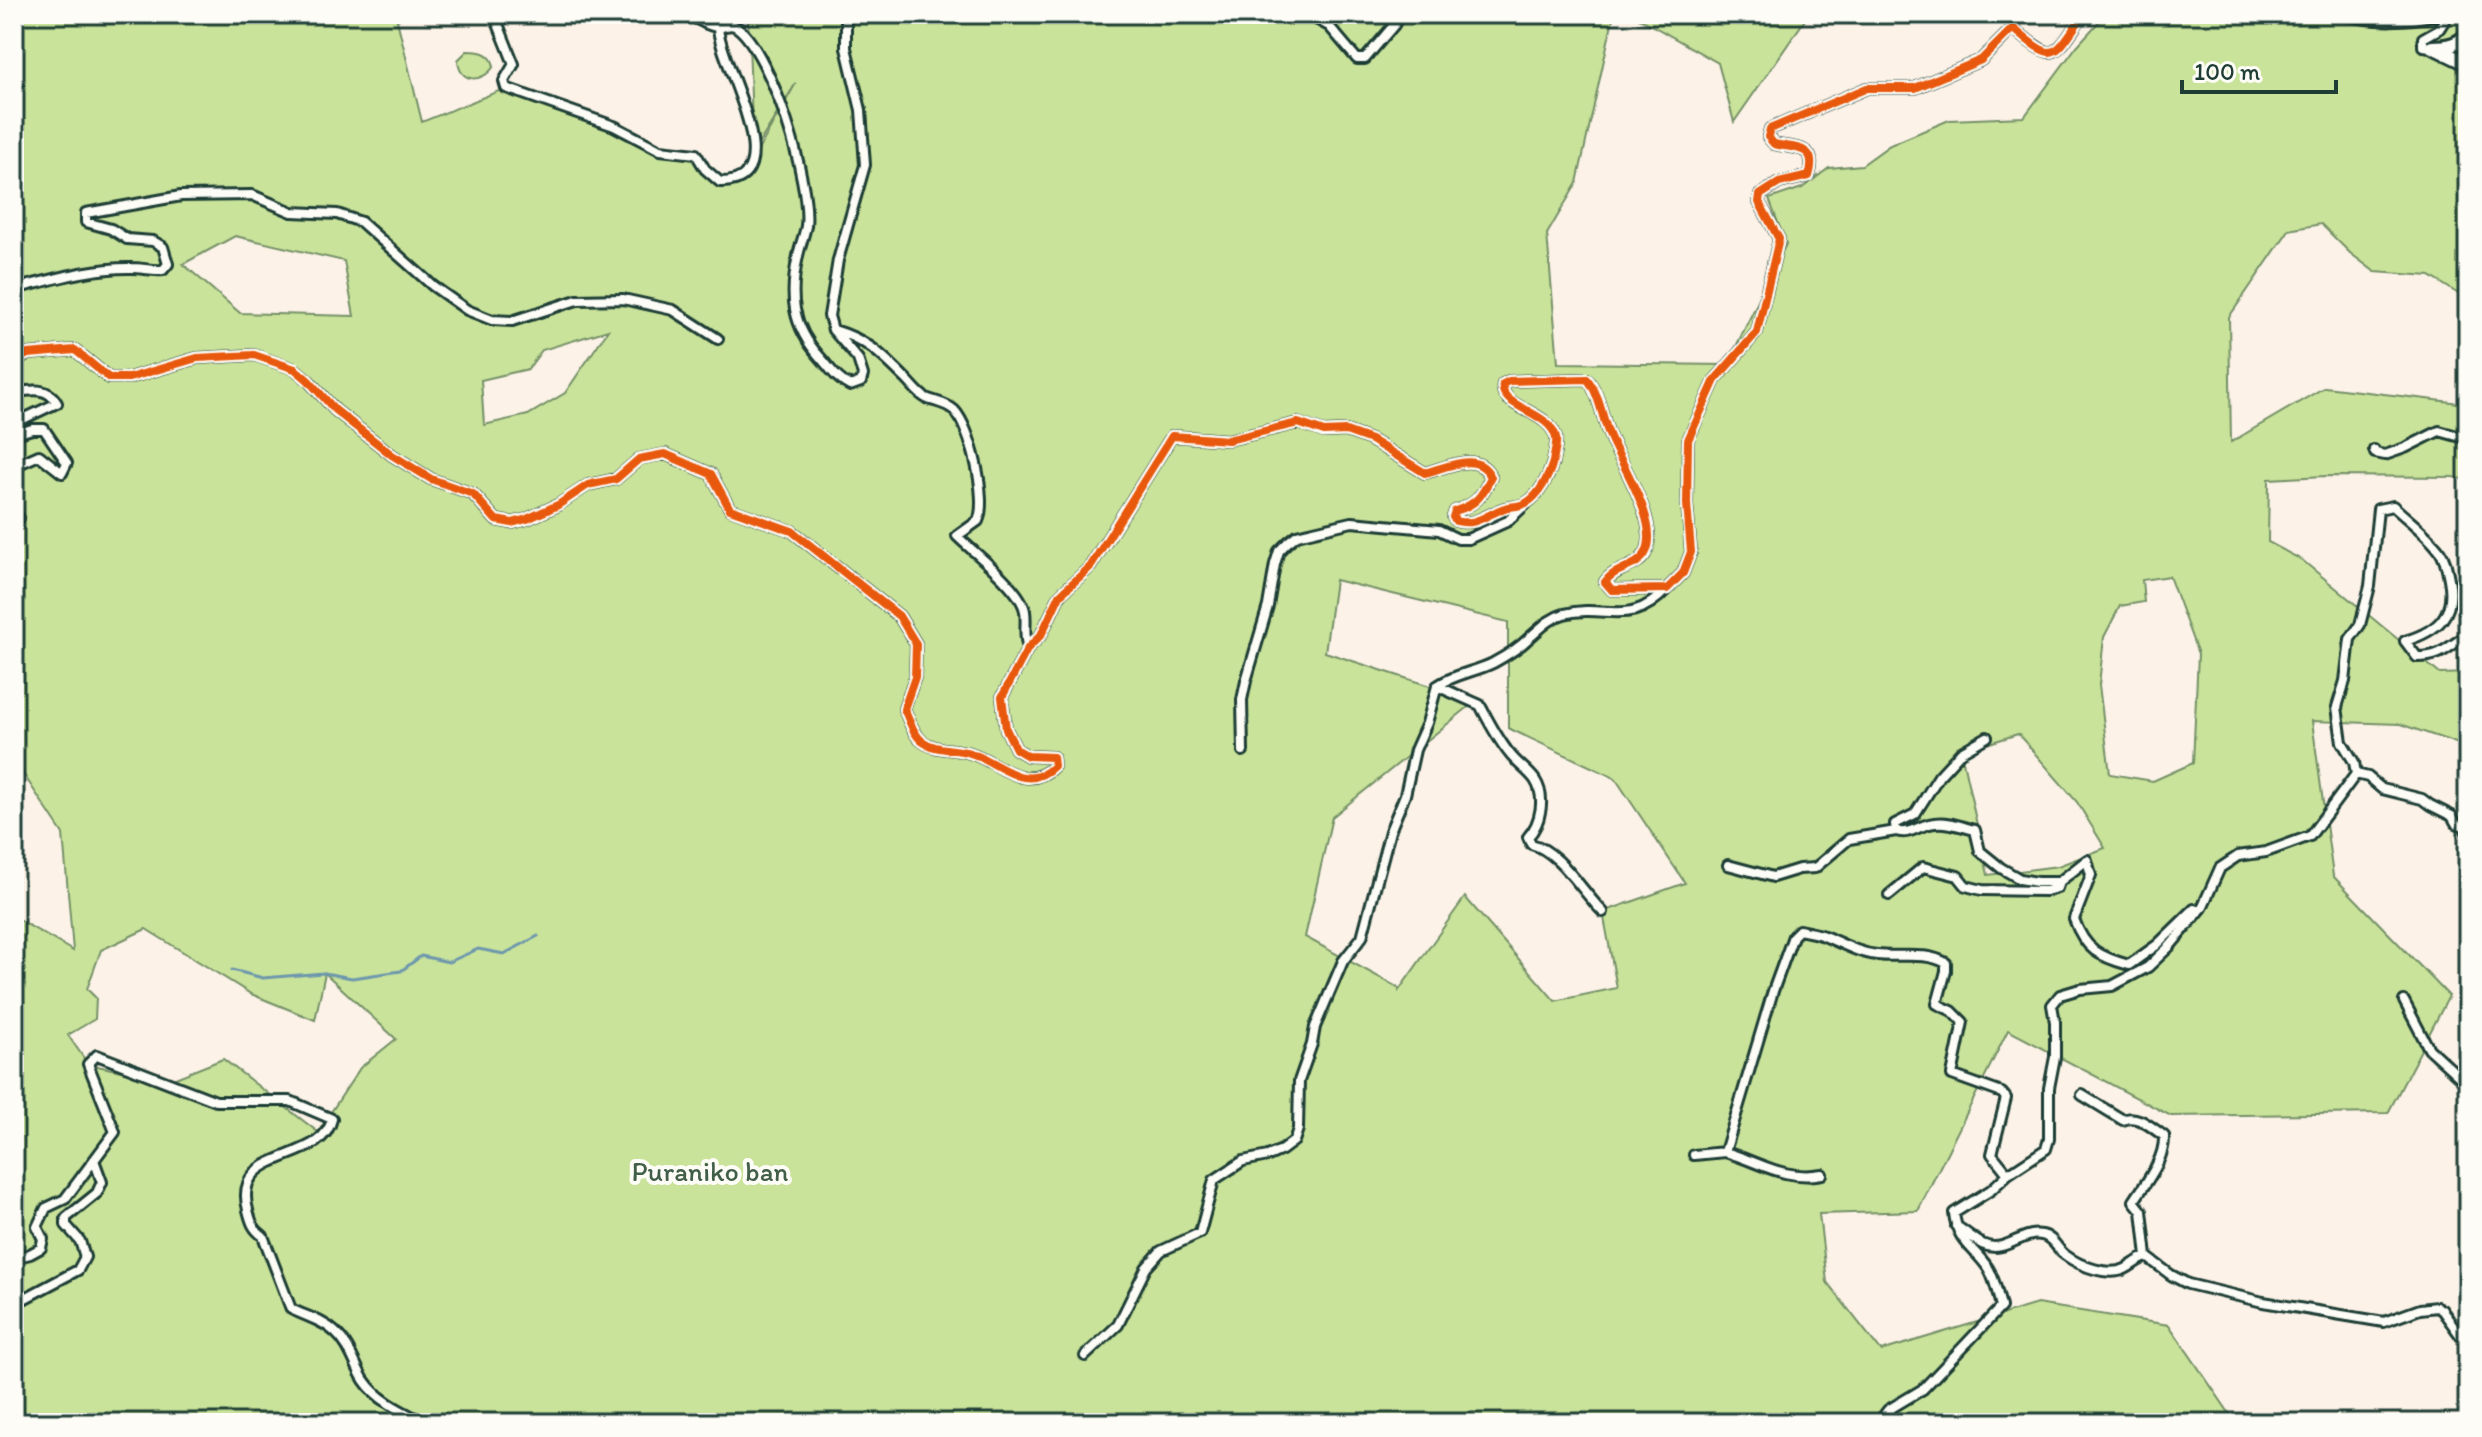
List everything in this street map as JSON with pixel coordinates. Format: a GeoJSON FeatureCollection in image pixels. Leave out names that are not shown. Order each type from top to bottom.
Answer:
{"type":"FeatureCollection","features":[{"type":"Feature","properties":{"kind":"street"},"geometry":{"type":"LineString","coordinates":[[494,14],[514,64],[504,81],[506,88],[614,126],[660,150],[696,154],[705,169],[720,182],[730,182],[743,177],[752,161],[753,140],[718,39],[718,27]]}},
{"type":"Feature","properties":{"kind":"street"},"geometry":{"type":"LineString","coordinates":[[687,14],[718,27],[735,26],[749,40],[768,71],[785,115],[805,207],[806,226],[793,284],[801,334],[838,378],[855,386],[861,382],[863,375],[858,359],[833,330],[829,316],[838,260],[865,165],[861,110],[846,48],[846,14]]}},
{"type":"Feature","properties":{"kind":"street"},"geometry":{"type":"LineString","coordinates":[[1307,14],[1329,26],[1357,59],[1365,59],[1400,14]]}},
{"type":"Feature","properties":{"kind":"street"},"geometry":{"type":"LineString","coordinates":[[2012,14],[2013,28],[2040,51],[2047,53],[2058,50],[2084,14]]}},
{"type":"Feature","properties":{"kind":"street"},"geometry":{"type":"LineString","coordinates":[[2343,14],[2361,19],[2404,20],[2439,14],[2446,18],[2439,29],[2423,38],[2423,46],[2444,47],[2462,41],[2468,33]]}},
{"type":"Feature","properties":{"kind":"street"},"geometry":{"type":"LineString","coordinates":[[1085,1356],[1118,1325],[1146,1268],[1161,1251],[1200,1233],[1214,1180],[1243,1161],[1268,1156],[1294,1141],[1298,1129],[1299,1081],[1315,1027],[1343,961],[1362,937],[1390,831],[1405,795],[1415,750],[1427,723],[1437,686],[1456,675],[1492,663],[1532,636],[1540,626],[1560,615],[1575,612],[1628,613],[1646,608],[1683,573],[1691,552],[1687,504],[1688,440],[1715,380],[1757,332],[1779,239],[1759,202],[1760,195],[1779,183],[1809,176],[1812,167],[1809,155],[1801,148],[1774,144],[1768,137],[1770,129],[1867,88],[1915,88],[1981,60],[2013,28]]}},
{"type":"Feature","properties":{"kind":"street"},"geometry":{"type":"LineString","coordinates":[[2432,47],[2468,64]]}},
{"type":"Feature","properties":{"kind":"street"},"geometry":{"type":"LineString","coordinates":[[14,289],[79,274],[132,268],[163,270],[168,264],[163,247],[153,241],[127,239],[111,229],[86,222],[86,213],[181,196],[252,195],[292,212],[337,214],[361,222],[433,286],[467,310],[492,320],[512,321],[577,300],[623,299],[673,310],[718,339]]}},
{"type":"Feature","properties":{"kind":"street"},"geometry":{"type":"LineString","coordinates":[[833,330],[857,337],[875,348],[925,397],[955,411],[978,470],[981,501],[978,521],[957,536],[1014,588],[1025,609],[1024,636],[1028,648]]}},
{"type":"Feature","properties":{"kind":"street"},"geometry":{"type":"LineString","coordinates":[[14,360],[28,354],[75,350],[109,378],[129,378],[197,358],[254,355],[295,369],[335,410],[392,455],[431,479],[473,494],[496,520],[512,523],[558,505],[588,485],[616,479],[639,459],[665,454],[711,474],[730,509],[792,531],[899,616],[916,644],[915,677],[904,709],[917,737],[926,744],[973,754],[1005,772],[1025,778],[1048,772],[1054,766],[1053,757],[1028,756],[1016,749],[1006,729],[1002,697],[1028,648],[1041,635],[1060,595],[1090,567],[1172,436],[1228,440],[1298,423],[1324,432],[1346,431],[1371,440],[1425,473],[1470,461],[1480,464],[1491,477],[1482,497],[1469,507],[1455,511],[1453,517],[1456,521],[1476,522],[1503,509],[1526,503]]}},
{"type":"Feature","properties":{"kind":"street"},"geometry":{"type":"LineString","coordinates":[[1243,751],[1242,700],[1246,681],[1268,606],[1275,564],[1279,551],[1288,542],[1297,535],[1360,522],[1439,530],[1458,539],[1468,539],[1508,521],[1548,479],[1556,437],[1539,417],[1505,397],[1503,384],[1509,381],[1587,379],[1593,386],[1610,438],[1640,498],[1650,541],[1639,562],[1613,573],[1605,582],[1612,590],[1667,589]]}},
{"type":"Feature","properties":{"kind":"street"},"geometry":{"type":"LineString","coordinates":[[14,393],[46,391],[53,395],[57,403],[17,422],[16,434],[44,429],[67,463],[62,473],[39,455],[14,466]]}},
{"type":"Feature","properties":{"kind":"street"},"geometry":{"type":"LineString","coordinates":[[2374,450],[2385,455],[2418,443],[2439,431],[2468,439]]}},
{"type":"Feature","properties":{"kind":"street"},"geometry":{"type":"LineString","coordinates":[[1878,1423],[1888,1410],[1923,1389],[2001,1307],[1988,1269],[1967,1246],[1955,1226],[1954,1213],[2046,1149],[2049,1139],[2049,1088],[2055,1057],[2052,1005],[2060,995],[2080,989],[2112,986],[2148,967],[2199,911],[2220,868],[2238,856],[2266,852],[2310,836],[2356,774],[2354,762],[2342,742],[2337,707],[2345,681],[2350,639],[2360,625],[2367,599],[2378,509],[2393,506],[2445,559],[2451,602],[2446,615],[2437,625],[2405,641],[2409,651],[2417,657],[2428,657],[2451,649],[2468,635]]}},
{"type":"Feature","properties":{"kind":"street"},"geometry":{"type":"LineString","coordinates":[[14,510],[19,518],[14,522]]}},
{"type":"Feature","properties":{"kind":"street"},"geometry":{"type":"LineString","coordinates":[[1437,686],[1480,705],[1492,730],[1512,758],[1537,782],[1541,812],[1537,827],[1528,837],[1531,844],[1542,847],[1577,880],[1586,895],[1603,912]]}},
{"type":"Feature","properties":{"kind":"street"},"geometry":{"type":"LineString","coordinates":[[1896,831],[1895,824],[1915,814],[1939,776],[1961,752],[1987,737]]}},
{"type":"Feature","properties":{"kind":"street"},"geometry":{"type":"LineString","coordinates":[[2356,774],[2368,777],[2382,789],[2422,799],[2452,816],[2468,834]]}},
{"type":"Feature","properties":{"kind":"street"},"geometry":{"type":"LineString","coordinates":[[1728,865],[1773,877],[1815,868],[1849,839],[1896,831],[1907,833],[1931,823],[1945,823],[1975,830],[1980,851],[2020,879],[2059,882]]}},
{"type":"Feature","properties":{"kind":"street"},"geometry":{"type":"LineString","coordinates":[[1889,895],[1923,867],[1958,876],[1966,886],[1982,890],[2046,891],[2057,888],[2059,882],[2087,860],[2091,875],[2074,919],[2079,933],[2099,957],[2129,965],[2157,945],[2194,909],[2199,911]]}},
{"type":"Feature","properties":{"kind":"street"},"geometry":{"type":"LineString","coordinates":[[1725,1152],[1773,991],[1793,936],[1799,930],[1823,935],[1839,945],[1879,956],[1907,954],[1946,963],[1937,1004],[1952,1011],[1963,1022],[1952,1075],[2002,1093],[2006,1098],[1992,1154],[2008,1174]]}},
{"type":"Feature","properties":{"kind":"street"},"geometry":{"type":"LineString","coordinates":[[2404,1001],[2429,1049],[2464,1081],[2468,1081]]}},
{"type":"Feature","properties":{"kind":"street"},"geometry":{"type":"LineString","coordinates":[[14,1258],[41,1248],[43,1239],[37,1227],[46,1208],[65,1199],[115,1132],[88,1064],[97,1055],[216,1101],[290,1101],[332,1119],[330,1130],[311,1145],[263,1165],[249,1179],[244,1195],[254,1229],[263,1236],[288,1294],[291,1309],[323,1321],[339,1334],[364,1380],[376,1394],[425,1423]]}},
{"type":"Feature","properties":{"kind":"street"},"geometry":{"type":"LineString","coordinates":[[2082,1095],[2123,1120],[2129,1117],[2137,1119],[2164,1136],[2165,1148],[2134,1201],[2142,1211],[2147,1257],[2171,1275],[2188,1284],[2263,1302],[2384,1322],[2420,1309],[2437,1307],[2460,1335],[2468,1335]]}},
{"type":"Feature","properties":{"kind":"street"},"geometry":{"type":"LineString","coordinates":[[1694,1155],[1725,1152],[1781,1173],[1803,1177],[1822,1174]]}},
{"type":"Feature","properties":{"kind":"street"},"geometry":{"type":"LineString","coordinates":[[14,1304],[78,1270],[85,1257],[80,1241],[66,1225],[66,1218],[97,1193],[102,1182],[94,1160]]}},
{"type":"Feature","properties":{"kind":"street"},"geometry":{"type":"LineString","coordinates":[[1955,1226],[1994,1247],[2009,1246],[2026,1236],[2047,1236],[2065,1255],[2107,1272],[2125,1269],[2147,1257]]}},
{"type":"Feature","properties":{"kind":"green space","name":"Puraniko ban"},"geometry":{"type":"Polygon","coordinates":[[[14,14],[409,14],[397,20],[422,122],[506,88],[574,110],[660,150],[696,154],[720,182],[743,177],[796,83],[753,153],[748,14],[1614,14],[1577,183],[1547,234],[1558,363],[1727,365],[1786,244],[1769,199],[1802,188],[1829,168],[1862,165],[1890,145],[1949,120],[2024,117],[2077,46],[2105,15],[2468,14],[2468,300],[2430,276],[2375,272],[2350,253],[2321,224],[2289,230],[2229,317],[2231,442],[2325,387],[2468,404],[2468,480],[2453,477],[2326,476],[2269,479],[2268,542],[2302,560],[2440,674],[2468,673],[2468,747],[2400,724],[2312,721],[2333,876],[2449,996],[2388,1113],[2171,1116],[2008,1030],[1918,1211],[1819,1214],[1827,1282],[1881,1351],[2037,1304],[2169,1325],[2236,1423],[14,1423],[14,917],[73,951],[63,834],[14,760],[14,14]],[[235,236],[183,264],[240,313],[354,316],[344,261],[235,236]],[[608,330],[542,350],[528,369],[481,380],[484,425],[528,415],[565,393],[608,330]],[[2169,576],[2142,580],[2144,602],[2120,606],[2104,637],[2099,685],[2110,774],[2153,781],[2193,763],[2198,654],[2169,576]],[[1335,580],[1325,652],[1476,701],[1332,817],[1305,937],[1399,990],[1465,897],[1555,1001],[1617,988],[1603,912],[1685,883],[1615,778],[1508,728],[1508,622],[1335,580]],[[2018,734],[1961,752],[1988,875],[2058,866],[2105,848],[2077,802],[2018,734]],[[146,929],[101,950],[87,989],[96,998],[95,1019],[68,1035],[88,1064],[168,1081],[223,1059],[318,1132],[360,1068],[396,1039],[325,973],[315,1020],[251,994],[146,929]]]}},
{"type":"Feature","properties":{"kind":"green space"},"geometry":{"type":"Polygon","coordinates":[[[1632,14],[1809,14],[1734,122],[1718,63],[1632,14]]]}},
{"type":"Feature","properties":{"kind":"green space"},"geometry":{"type":"Polygon","coordinates":[[[467,51],[487,55],[494,66],[484,76],[467,77],[459,68],[458,60],[467,51]]]}},
{"type":"Feature","properties":{"kind":"waterway"},"geometry":{"type":"LineString","coordinates":[[232,970],[263,978],[324,973],[352,978],[401,971],[421,956],[449,962],[478,949],[504,954],[538,936]]}},
{"type":"Feature","properties":{"kind":"cycle path"},"geometry":{"type":"LineString","coordinates":[[14,360],[28,354],[75,350],[109,378],[129,378],[197,358],[254,355],[295,369],[335,410],[392,455],[431,479],[473,494],[496,520],[512,523],[558,505],[588,485],[616,479],[639,459],[665,454],[711,474],[730,509],[792,531],[899,616],[916,644],[915,677],[904,709],[922,741],[970,753],[1022,777],[1033,777],[1054,766],[1053,757],[1028,756],[1016,749],[1006,729],[1002,697],[1028,648],[1041,635],[1060,595],[1090,567],[1172,436],[1228,440],[1298,423],[1324,432],[1346,431],[1371,440],[1425,473],[1462,463],[1478,464],[1491,477],[1478,499],[1455,511],[1453,517],[1456,521],[1469,522],[1531,500],[1543,485],[1553,462],[1556,438],[1552,429],[1536,415],[1508,399],[1503,384],[1509,381],[1587,379],[1638,495],[1648,528],[1649,542],[1645,554],[1605,582],[1612,590],[1667,589],[1683,573],[1691,552],[1687,504],[1688,440],[1715,380],[1757,332],[1779,239],[1759,202],[1760,195],[1779,183],[1809,176],[1811,158],[1808,153],[1774,144],[1768,137],[1770,129],[1867,88],[1915,88],[1981,60],[2013,28],[2038,48],[2053,51],[2066,40],[2084,14]]}}]}
